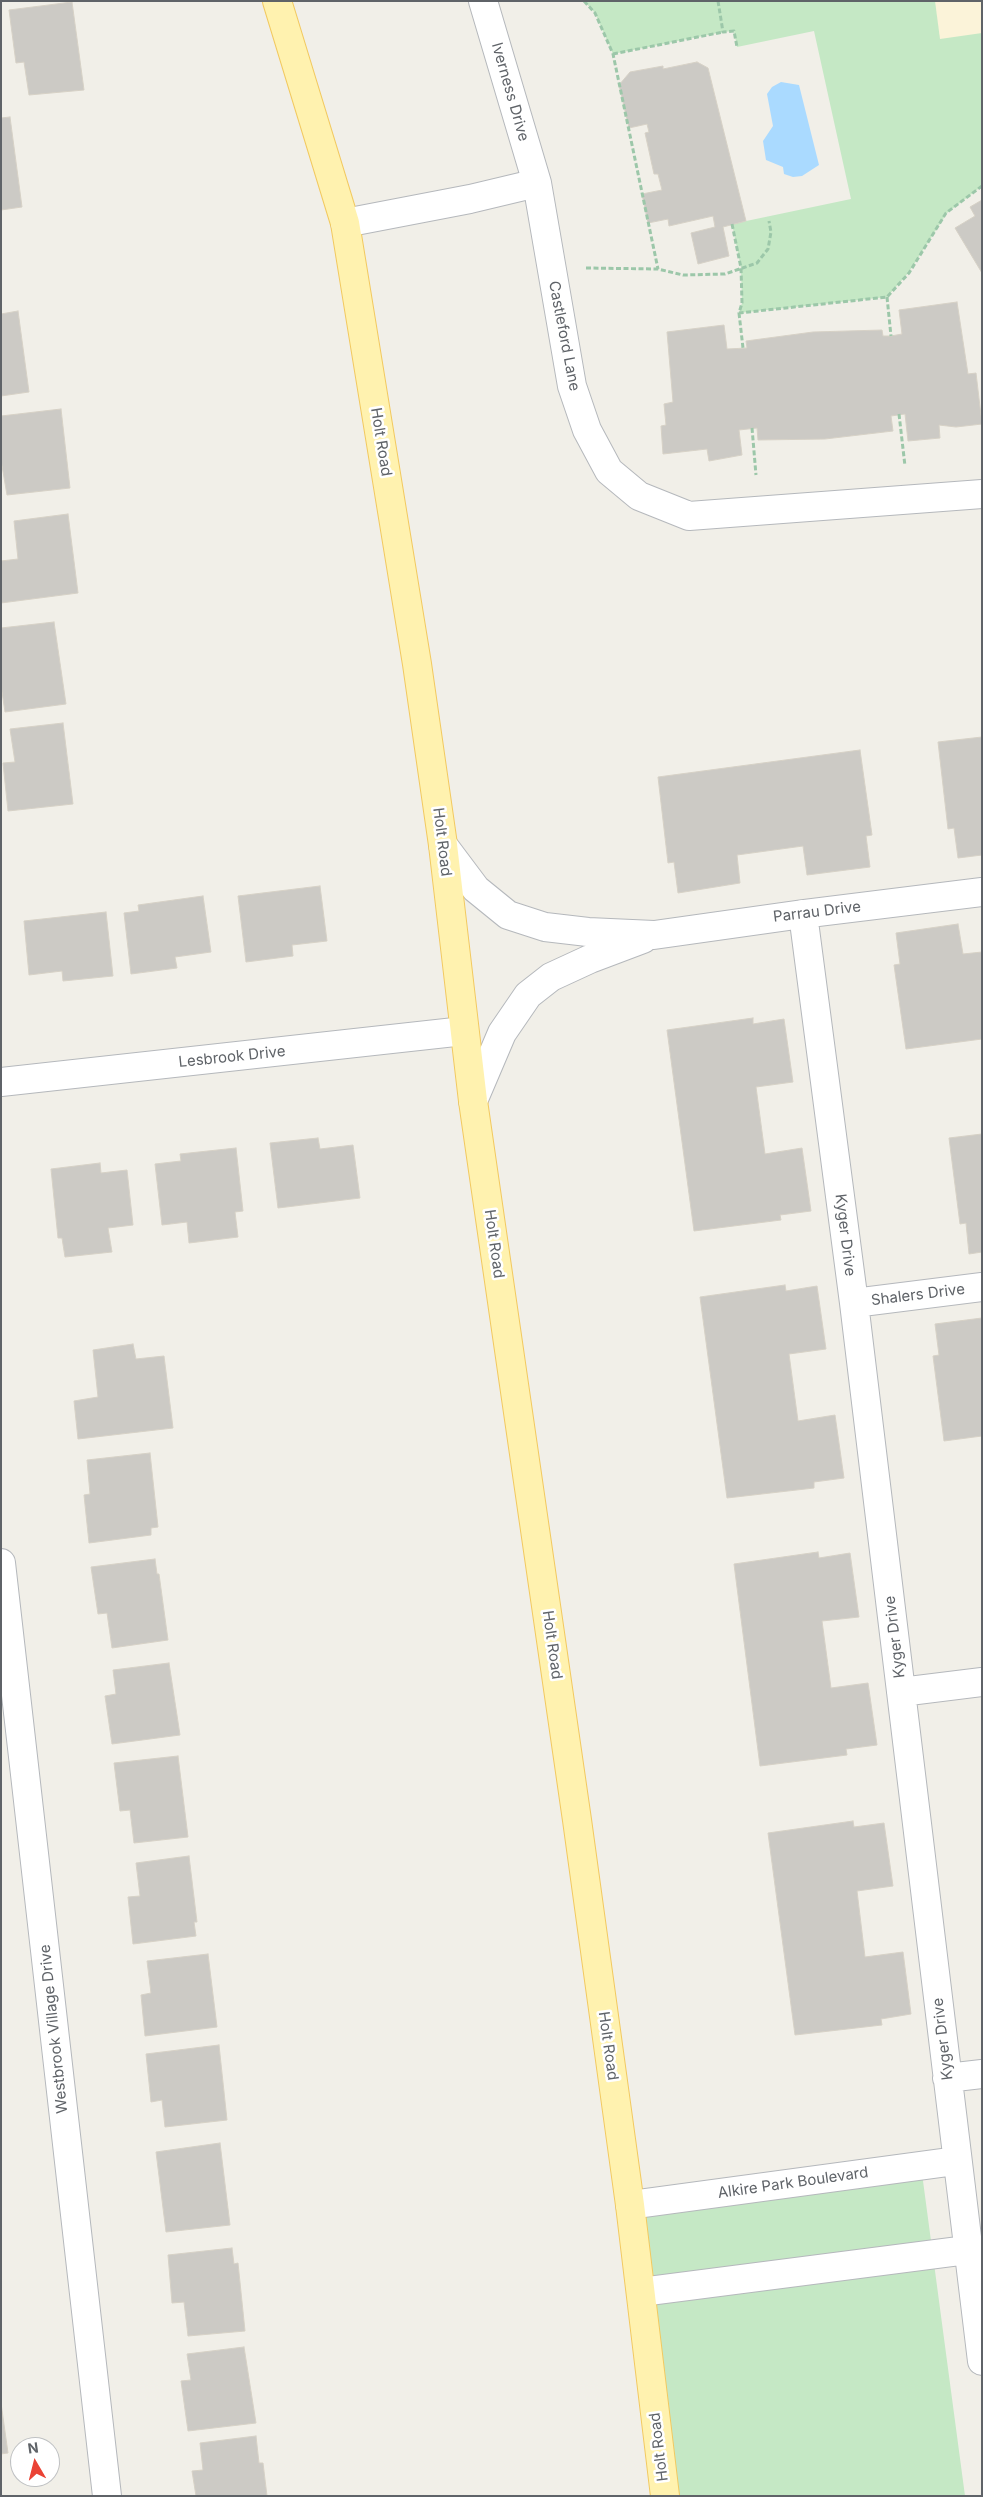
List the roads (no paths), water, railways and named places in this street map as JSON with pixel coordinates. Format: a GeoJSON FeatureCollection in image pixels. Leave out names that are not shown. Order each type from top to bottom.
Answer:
{"type":"FeatureCollection","features":[{"type":"Feature","properties":{"kind":"main road","name":"Holt Road"},"geometry":{"type":"LineString","coordinates":[[277,1],[345,223],[416,654],[443,845],[473,1102],[576,1810],[630,2205],[665,2496]]}},
{"type":"Feature","properties":{"kind":"street","name":"Iverness Drive"},"geometry":{"type":"LineString","coordinates":[[483,1],[537,183]]}},
{"type":"Feature","properties":{"kind":"street"},"geometry":{"type":"LineString","coordinates":[[345,223],[443,205],[537,183]]}},
{"type":"Feature","properties":{"kind":"street","name":"Castleford Lane"},"geometry":{"type":"LineString","coordinates":[[537,183],[572,386],[587,430],[609,471],[639,496],[689,516],[982,494]]}},
{"type":"Feature","properties":{"kind":"street","name":"Parrau Drive"},"geometry":{"type":"LineString","coordinates":[[443,845],[476,889],[508,916],[545,927],[654,936]]}},
{"type":"Feature","properties":{"kind":"street","name":"Parrau Drive"},"geometry":{"type":"LineString","coordinates":[[473,1102],[502,1032],[528,995],[551,977],[590,959],[654,936],[803,914],[982,892]]}},
{"type":"Feature","properties":{"kind":"street","name":"Kyger Drive"},"geometry":{"type":"LineString","coordinates":[[803,914],[854,1303],[956,2161],[982,2361]]}},
{"type":"Feature","properties":{"kind":"street","name":"Lesbrook Drive"},"geometry":{"type":"LineString","coordinates":[[1,1082],[464,1031]]}},
{"type":"Feature","properties":{"kind":"street","name":"Shalers Drive"},"geometry":{"type":"LineString","coordinates":[[854,1303],[982,1287]]}},
{"type":"Feature","properties":{"kind":"street","name":"Westbrook Village Drive"},"geometry":{"type":"LineString","coordinates":[[1,1563],[107,2496]]}},
{"type":"Feature","properties":{"kind":"street"},"geometry":{"type":"LineString","coordinates":[[901,1692],[982,1682]]}},
{"type":"Feature","properties":{"kind":"street"},"geometry":{"type":"LineString","coordinates":[[947,2078],[982,2074]]}},
{"type":"Feature","properties":{"kind":"street","name":"Alkire Park Boulevard"},"geometry":{"type":"LineString","coordinates":[[630,2205],[956,2161]]}},
{"type":"Feature","properties":{"kind":"street"},"geometry":{"type":"LineString","coordinates":[[641,2292],[967,2250]]}},
{"type":"Feature","properties":{"kind":"water"},"geometry":{"type":"Polygon","coordinates":[[[781,82],[799,85],[819,165],[802,176],[793,177],[784,174],[783,167],[766,160],[763,141],[773,126],[767,94],[772,87],[781,82]]]}}]}
